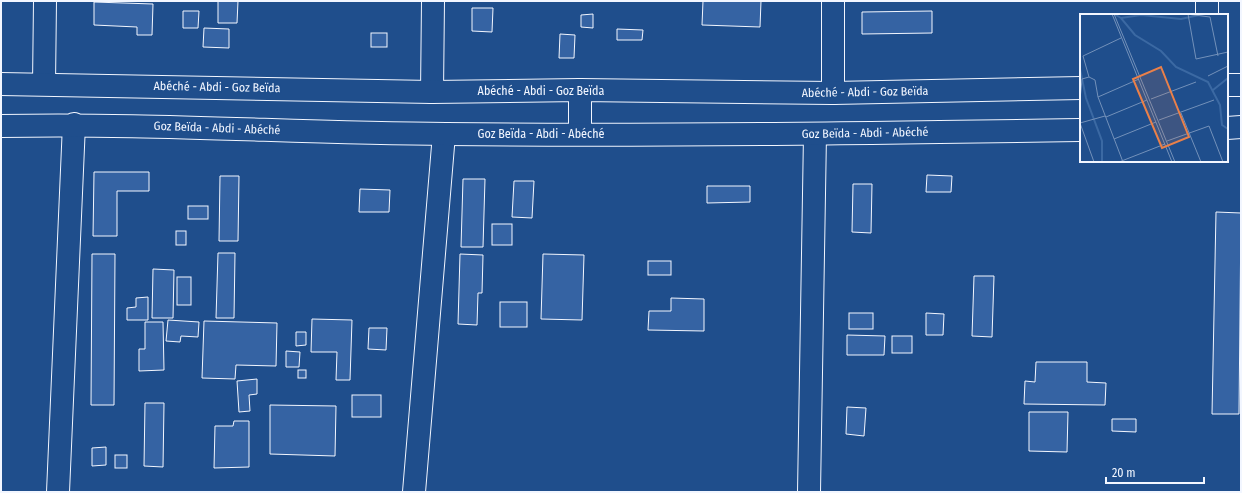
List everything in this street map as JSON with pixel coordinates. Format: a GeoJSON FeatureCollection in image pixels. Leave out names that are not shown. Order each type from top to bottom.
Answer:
{"type":"FeatureCollection","features":[{"type":"Feature","properties":{"kind":"main road"},"geometry":{"type":"LineString","coordinates":[[44,84],[45,1]]}},
{"type":"Feature","properties":{"kind":"main road"},"geometry":{"type":"LineString","coordinates":[[432,92],[433,1]]}},
{"type":"Feature","properties":{"kind":"main road"},"geometry":{"type":"LineString","coordinates":[[833,1],[834,93]]}},
{"type":"Feature","properties":{"kind":"main road"},"geometry":{"type":"LineString","coordinates":[[1207,1],[1207,14]]}},
{"type":"Feature","properties":{"kind":"main road","name":"Abéché - Abdi - Goz Beïda"},"geometry":{"type":"LineString","coordinates":[[1,84],[432,92],[580,90],[834,93],[1080,88]]}},
{"type":"Feature","properties":{"kind":"main road"},"geometry":{"type":"LineString","coordinates":[[1228,85],[1241,85]]}},
{"type":"Feature","properties":{"kind":"main road"},"geometry":{"type":"LineString","coordinates":[[580,90],[580,134]]}},
{"type":"Feature","properties":{"kind":"main road"},"geometry":{"type":"LineString","coordinates":[[58,492],[74,124]]}},
{"type":"Feature","properties":{"kind":"main road","name":"Goz Beïda - Abdi - Abéché"},"geometry":{"type":"LineString","coordinates":[[1,126],[74,124],[444,134],[815,134],[1080,130]]}},
{"type":"Feature","properties":{"kind":"main road"},"geometry":{"type":"LineString","coordinates":[[1228,128],[1241,127]]}},
{"type":"Feature","properties":{"kind":"main road"},"geometry":{"type":"LineString","coordinates":[[414,492],[444,134]]}},
{"type":"Feature","properties":{"kind":"main road"},"geometry":{"type":"LineString","coordinates":[[809,492],[815,134]]}},
{"type":"Feature","properties":{"kind":"building"},"geometry":{"type":"Polygon","coordinates":[[[218,1],[238,1],[237,23],[218,23],[218,1]]]}},
{"type":"Feature","properties":{"kind":"building"},"geometry":{"type":"Polygon","coordinates":[[[703,1],[761,1],[760,27],[702,25],[703,1]]]}},
{"type":"Feature","properties":{"kind":"building"},"geometry":{"type":"Polygon","coordinates":[[[94,2],[153,4],[152,35],[137,35],[137,27],[94,25],[94,2]]]}},
{"type":"Feature","properties":{"kind":"building"},"geometry":{"type":"Polygon","coordinates":[[[472,8],[493,8],[492,32],[472,31],[472,8]]]}},
{"type":"Feature","properties":{"kind":"building"},"geometry":{"type":"Polygon","coordinates":[[[183,11],[199,11],[198,28],[183,28],[183,11]]]}},
{"type":"Feature","properties":{"kind":"building"},"geometry":{"type":"Polygon","coordinates":[[[932,11],[932,33],[862,34],[862,12],[932,11]]]}},
{"type":"Feature","properties":{"kind":"building"},"geometry":{"type":"Polygon","coordinates":[[[593,14],[593,28],[581,27],[581,15],[593,14]]]}},
{"type":"Feature","properties":{"kind":"building"},"geometry":{"type":"Polygon","coordinates":[[[204,28],[229,29],[229,48],[203,47],[204,28]]]}},
{"type":"Feature","properties":{"kind":"building"},"geometry":{"type":"Polygon","coordinates":[[[617,29],[643,30],[642,40],[617,40],[617,29]]]}},
{"type":"Feature","properties":{"kind":"building"},"geometry":{"type":"Polygon","coordinates":[[[371,33],[387,33],[387,47],[371,47],[371,33]]]}},
{"type":"Feature","properties":{"kind":"building"},"geometry":{"type":"Polygon","coordinates":[[[560,34],[575,35],[574,58],[559,58],[560,34]]]}},
{"type":"Feature","properties":{"kind":"building"},"geometry":{"type":"Polygon","coordinates":[[[94,172],[149,172],[149,191],[117,191],[117,236],[93,236],[94,172]]]}},
{"type":"Feature","properties":{"kind":"building"},"geometry":{"type":"Polygon","coordinates":[[[927,175],[952,176],[951,192],[926,192],[927,175]]]}},
{"type":"Feature","properties":{"kind":"building"},"geometry":{"type":"Polygon","coordinates":[[[220,176],[239,176],[238,241],[219,241],[220,176]]]}},
{"type":"Feature","properties":{"kind":"building"},"geometry":{"type":"Polygon","coordinates":[[[463,179],[485,179],[483,247],[461,247],[463,179]]]}},
{"type":"Feature","properties":{"kind":"building"},"geometry":{"type":"Polygon","coordinates":[[[514,181],[534,181],[532,218],[512,217],[514,181]]]}},
{"type":"Feature","properties":{"kind":"building"},"geometry":{"type":"Polygon","coordinates":[[[853,184],[872,184],[871,233],[852,232],[853,184]]]}},
{"type":"Feature","properties":{"kind":"building"},"geometry":{"type":"Polygon","coordinates":[[[707,186],[750,186],[750,202],[707,203],[707,186]]]}},
{"type":"Feature","properties":{"kind":"building"},"geometry":{"type":"Polygon","coordinates":[[[360,189],[390,190],[389,212],[359,212],[360,189]]]}},
{"type":"Feature","properties":{"kind":"building"},"geometry":{"type":"Polygon","coordinates":[[[188,206],[208,206],[208,219],[188,219],[188,206]]]}},
{"type":"Feature","properties":{"kind":"building"},"geometry":{"type":"Polygon","coordinates":[[[1216,212],[1241,213],[1239,414],[1212,414],[1216,212]]]}},
{"type":"Feature","properties":{"kind":"building"},"geometry":{"type":"Polygon","coordinates":[[[492,224],[512,224],[512,245],[492,245],[492,224]]]}},
{"type":"Feature","properties":{"kind":"building"},"geometry":{"type":"Polygon","coordinates":[[[176,231],[186,231],[186,245],[176,245],[176,231]]]}},
{"type":"Feature","properties":{"kind":"building"},"geometry":{"type":"Polygon","coordinates":[[[218,253],[235,253],[234,318],[216,318],[218,253]]]}},
{"type":"Feature","properties":{"kind":"building"},"geometry":{"type":"Polygon","coordinates":[[[92,254],[115,254],[114,405],[91,405],[92,254]]]}},
{"type":"Feature","properties":{"kind":"building"},"geometry":{"type":"Polygon","coordinates":[[[460,254],[483,255],[482,293],[478,293],[477,325],[458,324],[460,254]]]}},
{"type":"Feature","properties":{"kind":"building"},"geometry":{"type":"Polygon","coordinates":[[[543,254],[584,255],[582,320],[541,319],[543,254]]]}},
{"type":"Feature","properties":{"kind":"building"},"geometry":{"type":"Polygon","coordinates":[[[648,261],[671,261],[671,275],[648,275],[648,261]]]}},
{"type":"Feature","properties":{"kind":"building"},"geometry":{"type":"Polygon","coordinates":[[[153,269],[174,270],[173,318],[152,318],[153,269]]]}},
{"type":"Feature","properties":{"kind":"building"},"geometry":{"type":"Polygon","coordinates":[[[974,276],[994,276],[992,337],[972,336],[974,276]]]}},
{"type":"Feature","properties":{"kind":"building"},"geometry":{"type":"Polygon","coordinates":[[[177,277],[191,277],[191,305],[177,305],[177,277]]]}},
{"type":"Feature","properties":{"kind":"building"},"geometry":{"type":"Polygon","coordinates":[[[148,297],[148,320],[127,320],[127,308],[136,307],[136,298],[148,297]]]}},
{"type":"Feature","properties":{"kind":"building"},"geometry":{"type":"Polygon","coordinates":[[[671,298],[704,299],[704,331],[648,330],[649,311],[671,311],[671,298]]]}},
{"type":"Feature","properties":{"kind":"building"},"geometry":{"type":"Polygon","coordinates":[[[500,302],[527,302],[527,327],[500,327],[500,302]]]}},
{"type":"Feature","properties":{"kind":"building"},"geometry":{"type":"Polygon","coordinates":[[[849,313],[873,313],[873,329],[849,329],[849,313]]]}},
{"type":"Feature","properties":{"kind":"building"},"geometry":{"type":"Polygon","coordinates":[[[926,313],[944,314],[943,335],[926,335],[926,313]]]}},
{"type":"Feature","properties":{"kind":"building"},"geometry":{"type":"Polygon","coordinates":[[[312,319],[352,320],[350,380],[336,380],[337,352],[311,352],[312,319]]]}},
{"type":"Feature","properties":{"kind":"building"},"geometry":{"type":"Polygon","coordinates":[[[168,320],[199,322],[198,337],[181,336],[180,342],[166,341],[168,320]]]}},
{"type":"Feature","properties":{"kind":"building"},"geometry":{"type":"Polygon","coordinates":[[[204,321],[277,323],[276,366],[236,365],[235,379],[202,378],[204,321]]]}},
{"type":"Feature","properties":{"kind":"building"},"geometry":{"type":"Polygon","coordinates":[[[145,322],[163,322],[164,370],[139,371],[139,349],[145,349],[145,322]]]}},
{"type":"Feature","properties":{"kind":"building"},"geometry":{"type":"Polygon","coordinates":[[[369,328],[387,328],[386,350],[368,349],[369,328]]]}},
{"type":"Feature","properties":{"kind":"building"},"geometry":{"type":"Polygon","coordinates":[[[296,332],[306,332],[306,345],[296,346],[296,332]]]}},
{"type":"Feature","properties":{"kind":"building"},"geometry":{"type":"Polygon","coordinates":[[[847,335],[885,336],[884,355],[847,355],[847,335]]]}},
{"type":"Feature","properties":{"kind":"building"},"geometry":{"type":"Polygon","coordinates":[[[892,336],[912,336],[912,353],[892,353],[892,336]]]}},
{"type":"Feature","properties":{"kind":"building"},"geometry":{"type":"Polygon","coordinates":[[[286,351],[300,352],[299,367],[286,367],[286,351]]]}},
{"type":"Feature","properties":{"kind":"building"},"geometry":{"type":"Polygon","coordinates":[[[1036,362],[1087,362],[1087,382],[1106,383],[1105,405],[1024,404],[1025,381],[1035,382],[1036,362]]]}},
{"type":"Feature","properties":{"kind":"building"},"geometry":{"type":"Polygon","coordinates":[[[298,370],[306,370],[306,378],[298,378],[298,370]]]}},
{"type":"Feature","properties":{"kind":"building"},"geometry":{"type":"Polygon","coordinates":[[[257,379],[257,394],[249,395],[250,411],[239,412],[237,381],[257,379]]]}},
{"type":"Feature","properties":{"kind":"building"},"geometry":{"type":"Polygon","coordinates":[[[352,395],[381,395],[381,417],[352,417],[352,395]]]}},
{"type":"Feature","properties":{"kind":"building"},"geometry":{"type":"Polygon","coordinates":[[[145,403],[164,403],[163,467],[144,466],[145,403]]]}},
{"type":"Feature","properties":{"kind":"building"},"geometry":{"type":"Polygon","coordinates":[[[270,405],[336,406],[335,456],[270,454],[270,405]]]}},
{"type":"Feature","properties":{"kind":"building"},"geometry":{"type":"Polygon","coordinates":[[[847,407],[866,408],[864,436],[846,434],[847,407]]]}},
{"type":"Feature","properties":{"kind":"building"},"geometry":{"type":"Polygon","coordinates":[[[1029,412],[1068,412],[1067,452],[1029,451],[1029,412]]]}},
{"type":"Feature","properties":{"kind":"building"},"geometry":{"type":"Polygon","coordinates":[[[1112,419],[1136,419],[1136,432],[1112,431],[1112,419]]]}},
{"type":"Feature","properties":{"kind":"building"},"geometry":{"type":"Polygon","coordinates":[[[234,421],[249,421],[249,467],[214,468],[215,426],[233,426],[234,421]]]}},
{"type":"Feature","properties":{"kind":"building"},"geometry":{"type":"Polygon","coordinates":[[[106,447],[106,465],[92,466],[92,448],[106,447]]]}},
{"type":"Feature","properties":{"kind":"building"},"geometry":{"type":"Polygon","coordinates":[[[115,455],[127,455],[127,468],[115,468],[115,455]]]}}]}
